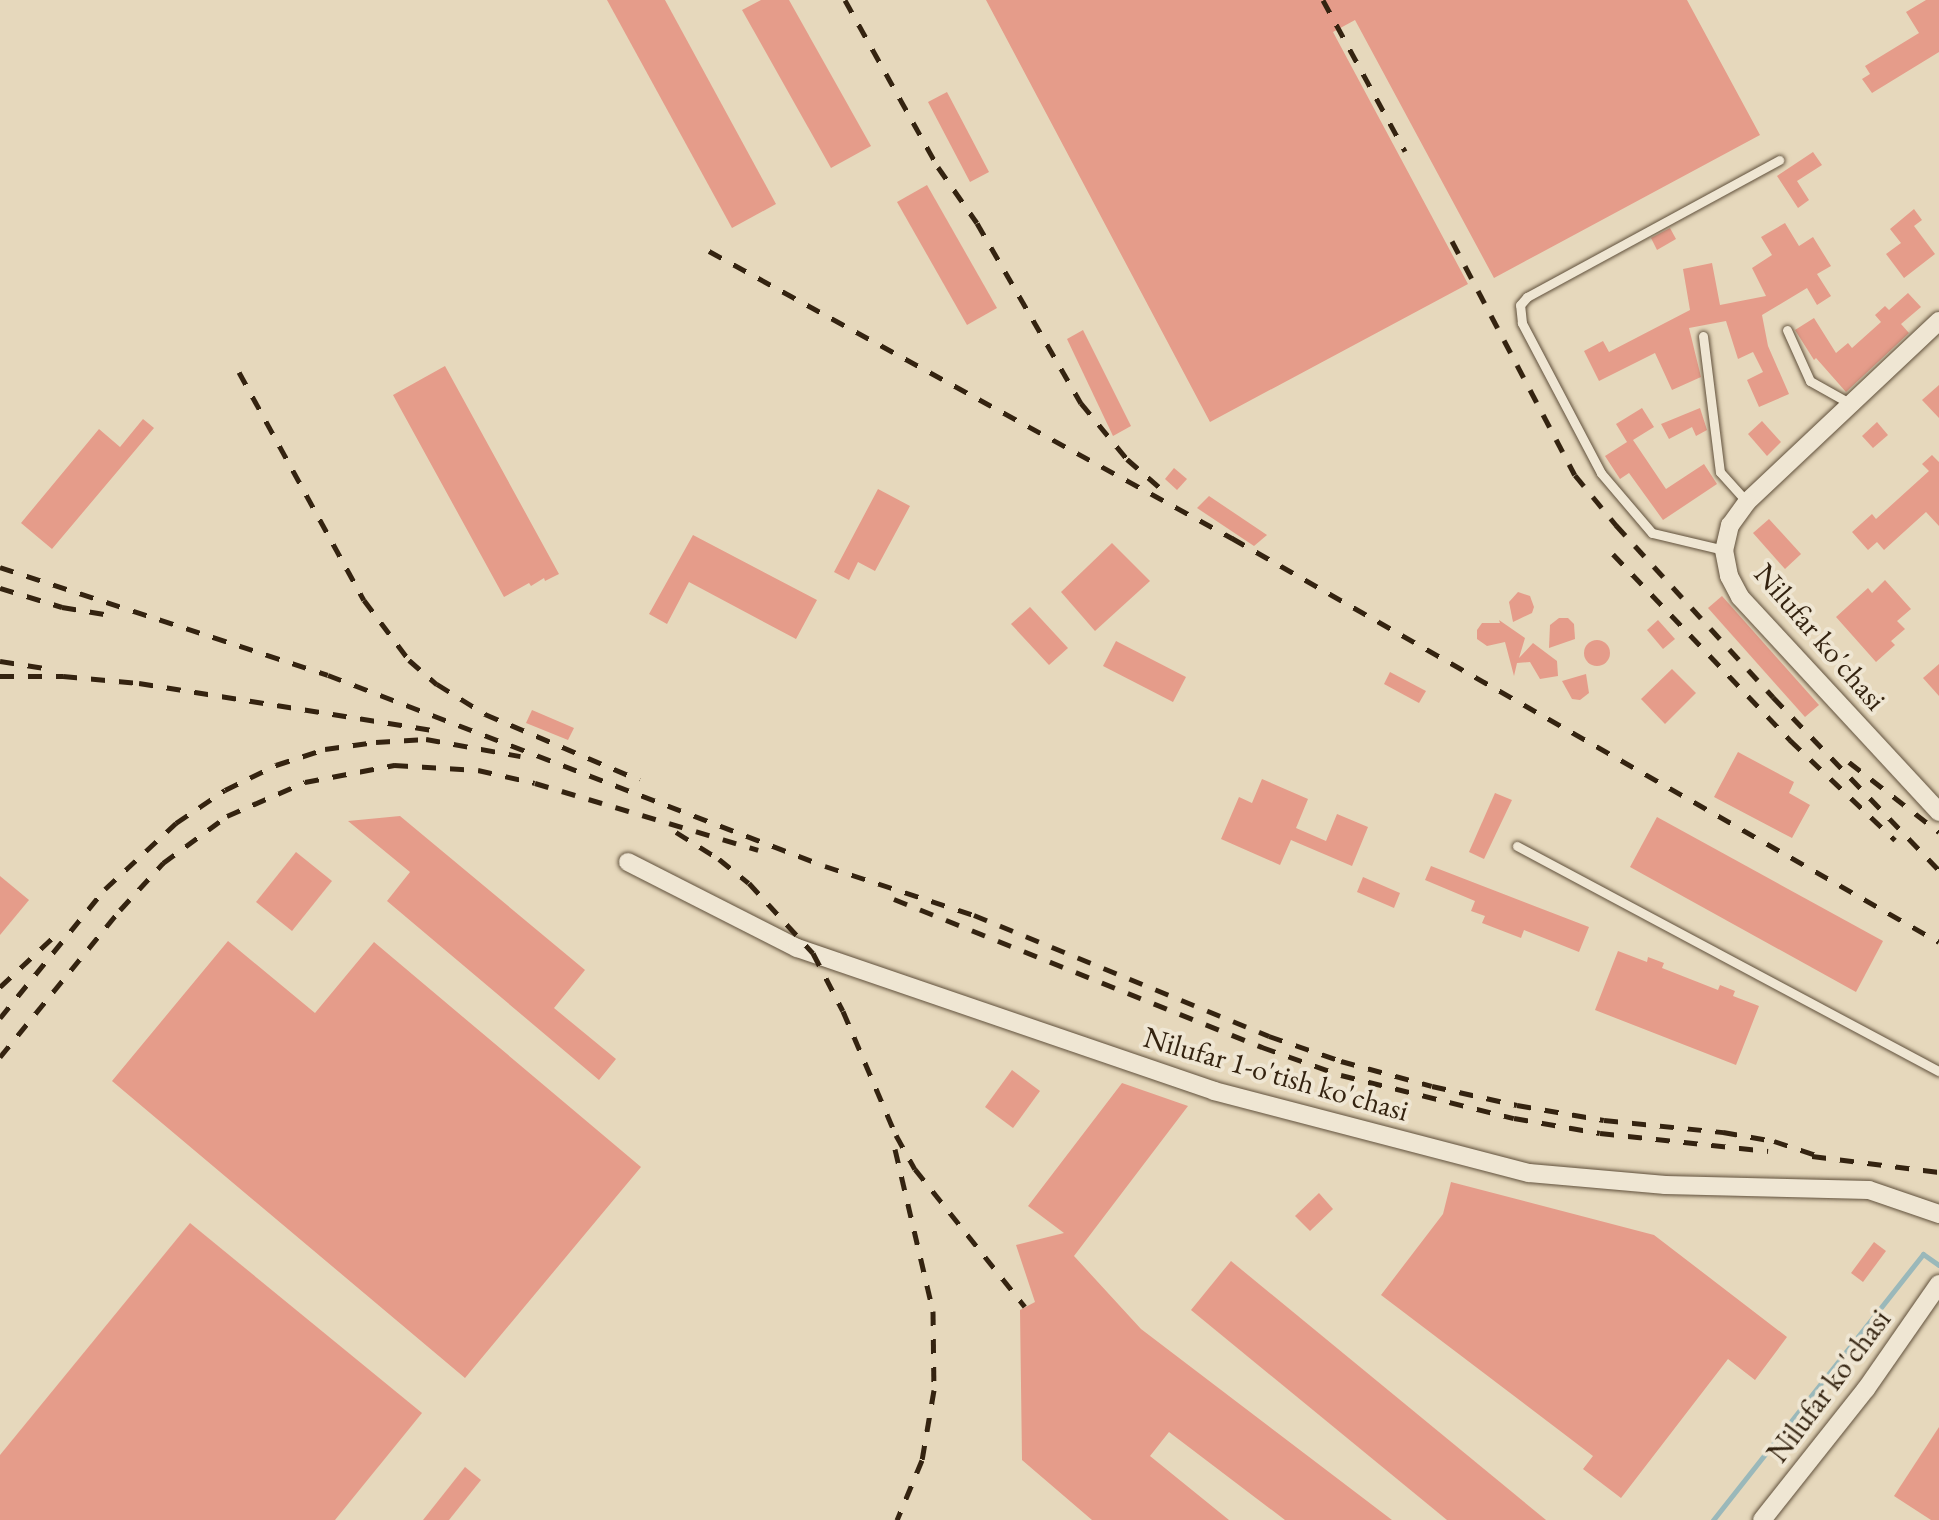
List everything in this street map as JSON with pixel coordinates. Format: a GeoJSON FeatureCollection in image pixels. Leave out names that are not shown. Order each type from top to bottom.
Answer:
{"type":"FeatureCollection","features":[{"type":"Feature","properties":{"kind":"street","name":"Nilufar ko'chasi"},"geometry":{"type":"LineString","coordinates":[[1939,321],[1747,502],[1730,525],[1724,550],[1729,576],[1740,597],[1939,812]]}},
{"type":"Feature","properties":{"kind":"street","name":"Nilufar 1-o'tish ko'chasi"},"geometry":{"type":"LineString","coordinates":[[628,862],[797,948],[1214,1091],[1529,1173],[1665,1185],[1869,1190],[1939,1214]]}},
{"type":"Feature","properties":{"kind":"street","name":"Nilufar ko'chasi"},"geometry":{"type":"LineString","coordinates":[[1762,1520],[1866,1389],[1939,1284]]}},
{"type":"Feature","properties":{"kind":"lane"},"geometry":{"type":"LineString","coordinates":[[1724,550],[1652,533],[1601,473],[1522,323],[1520,305],[1527,297],[1779,160]]}},
{"type":"Feature","properties":{"kind":"lane"},"geometry":{"type":"LineString","coordinates":[[1787,330],[1810,381],[1851,404]]}},
{"type":"Feature","properties":{"kind":"lane"},"geometry":{"type":"LineString","coordinates":[[1703,336],[1720,472],[1747,502]]}},
{"type":"Feature","properties":{"kind":"lane"},"geometry":{"type":"LineString","coordinates":[[1517,846],[1939,1071]]}},
{"type":"Feature","properties":{"kind":"building"},"geometry":{"type":"Polygon","coordinates":[[[607,0],[665,0],[776,204],[732,228],[607,0]]]}},
{"type":"Feature","properties":{"kind":"building"},"geometry":{"type":"Polygon","coordinates":[[[761,0],[789,0],[871,146],[831,168],[742,10],[761,0]]]}},
{"type":"Feature","properties":{"kind":"building"},"geometry":{"type":"Polygon","coordinates":[[[986,0],[1687,0],[1760,135],[1494,278],[1355,20],[1333,32],[1468,284],[1210,422],[986,0]]]}},
{"type":"Feature","properties":{"kind":"building"},"geometry":{"type":"Polygon","coordinates":[[[1926,0],[1939,0],[1939,52],[1872,93],[1862,79],[1870,74],[1865,66],[1919,33],[1906,12],[1926,0]]]}},
{"type":"Feature","properties":{"kind":"building"},"geometry":{"type":"Polygon","coordinates":[[[947,92],[989,172],[970,182],[928,102],[947,92]]]}},
{"type":"Feature","properties":{"kind":"building"},"geometry":{"type":"Polygon","coordinates":[[[1813,152],[1822,165],[1797,181],[1809,200],[1798,208],[1777,176],[1813,152]]]}},
{"type":"Feature","properties":{"kind":"building"},"geometry":{"type":"Polygon","coordinates":[[[927,185],[997,308],[967,325],[897,202],[927,185]]]}},
{"type":"Feature","properties":{"kind":"building"},"geometry":{"type":"Polygon","coordinates":[[[1914,209],[1922,220],[1914,226],[1935,254],[1904,278],[1886,254],[1901,243],[1890,229],[1914,209]]]}},
{"type":"Feature","properties":{"kind":"building"},"geometry":{"type":"Polygon","coordinates":[[[1785,223],[1799,246],[1813,237],[1831,266],[1817,274],[1831,296],[1817,305],[1807,288],[1762,315],[1768,346],[1789,394],[1759,407],[1747,380],[1763,372],[1753,352],[1738,359],[1726,321],[1689,328],[1701,377],[1672,390],[1655,353],[1599,381],[1584,351],[1603,341],[1609,352],[1690,310],[1683,269],[1712,263],[1720,305],[1766,296],[1752,268],[1772,255],[1761,237],[1785,223]]]}},
{"type":"Feature","properties":{"kind":"building"},"geometry":{"type":"Polygon","coordinates":[[[1670,228],[1676,239],[1657,250],[1651,238],[1670,228]]]}},
{"type":"Feature","properties":{"kind":"building"},"geometry":{"type":"Polygon","coordinates":[[[1908,293],[1921,307],[1901,324],[1909,333],[1846,392],[1816,358],[1814,360],[1795,330],[1814,318],[1836,353],[1848,343],[1852,348],[1881,322],[1875,315],[1885,306],[1889,310],[1908,293]]]}},
{"type":"Feature","properties":{"kind":"building"},"geometry":{"type":"Polygon","coordinates":[[[1083,330],[1131,426],[1113,436],[1067,339],[1083,330]]]}},
{"type":"Feature","properties":{"kind":"building"},"geometry":{"type":"Polygon","coordinates":[[[445,366],[559,574],[531,586],[529,583],[504,597],[393,395],[445,366]]]}},
{"type":"Feature","properties":{"kind":"building"},"geometry":{"type":"Polygon","coordinates":[[[1939,385],[1939,418],[1922,400],[1939,385]]]}},
{"type":"Feature","properties":{"kind":"building"},"geometry":{"type":"Polygon","coordinates":[[[1642,408],[1654,427],[1633,440],[1666,489],[1704,464],[1717,484],[1663,520],[1629,473],[1620,479],[1605,456],[1627,442],[1616,424],[1642,408]]]}},
{"type":"Feature","properties":{"kind":"building"},"geometry":{"type":"Polygon","coordinates":[[[1700,408],[1707,430],[1696,436],[1692,427],[1669,439],[1661,424],[1700,408]]]}},
{"type":"Feature","properties":{"kind":"building"},"geometry":{"type":"Polygon","coordinates":[[[143,419],[154,428],[52,549],[21,523],[99,429],[120,447],[143,419]]]}},
{"type":"Feature","properties":{"kind":"building"},"geometry":{"type":"Polygon","coordinates":[[[1762,421],[1781,442],[1767,456],[1748,434],[1762,421]]]}},
{"type":"Feature","properties":{"kind":"building"},"geometry":{"type":"Polygon","coordinates":[[[1877,422],[1888,435],[1873,448],[1862,436],[1877,422]]]}},
{"type":"Feature","properties":{"kind":"building"},"geometry":{"type":"Polygon","coordinates":[[[1932,455],[1939,462],[1939,526],[1926,512],[1884,550],[1877,542],[1868,550],[1852,532],[1872,514],[1876,519],[1929,471],[1922,464],[1932,455]]]}},
{"type":"Feature","properties":{"kind":"building"},"geometry":{"type":"Polygon","coordinates":[[[1174,468],[1187,479],[1177,490],[1165,479],[1174,468]]]}},
{"type":"Feature","properties":{"kind":"building"},"geometry":{"type":"Polygon","coordinates":[[[878,489],[910,506],[875,571],[858,562],[849,580],[834,572],[878,489]]]}},
{"type":"Feature","properties":{"kind":"building"},"geometry":{"type":"Polygon","coordinates":[[[1209,496],[1267,535],[1254,546],[1197,508],[1209,496]]]}},
{"type":"Feature","properties":{"kind":"building"},"geometry":{"type":"Polygon","coordinates":[[[1769,519],[1801,554],[1785,569],[1753,533],[1769,519]]]}},
{"type":"Feature","properties":{"kind":"building"},"geometry":{"type":"Polygon","coordinates":[[[693,535],[817,600],[796,639],[689,582],[667,624],[649,614],[693,535]]]}},
{"type":"Feature","properties":{"kind":"building"},"geometry":{"type":"Polygon","coordinates":[[[1112,543],[1150,581],[1095,631],[1061,592],[1112,543]]]}},
{"type":"Feature","properties":{"kind":"building"},"geometry":{"type":"Polygon","coordinates":[[[1885,580],[1911,609],[1897,621],[1905,629],[1891,641],[1895,645],[1876,662],[1836,617],[1868,588],[1872,593],[1885,580]]]}},
{"type":"Feature","properties":{"kind":"building"},"geometry":{"type":"Polygon","coordinates":[[[1518,592],[1530,596],[1534,607],[1532,613],[1513,622],[1509,602],[1518,592]]]}},
{"type":"Feature","properties":{"kind":"building"},"geometry":{"type":"Polygon","coordinates":[[[1722,596],[1819,705],[1805,717],[1708,608],[1722,596]]]}},
{"type":"Feature","properties":{"kind":"building"},"geometry":{"type":"Polygon","coordinates":[[[1030,607],[1068,648],[1049,665],[1011,624],[1030,607]]]}},
{"type":"Feature","properties":{"kind":"building"},"geometry":{"type":"Polygon","coordinates":[[[1559,618],[1568,618],[1574,624],[1575,639],[1549,648],[1550,625],[1559,618]]]}},
{"type":"Feature","properties":{"kind":"building"},"geometry":{"type":"Polygon","coordinates":[[[1499,620],[1525,638],[1519,658],[1533,643],[1557,661],[1558,676],[1540,679],[1530,662],[1517,663],[1514,676],[1505,642],[1487,646],[1477,639],[1477,630],[1482,623],[1500,623],[1499,620]]]}},
{"type":"Feature","properties":{"kind":"building"},"geometry":{"type":"Polygon","coordinates":[[[1658,620],[1675,639],[1663,649],[1647,630],[1658,620]]]}},
{"type":"Feature","properties":{"kind":"building"},"geometry":{"type":"Polygon","coordinates":[[[1597,640],[1606,644],[1610,653],[1606,662],[1597,666],[1588,662],[1584,653],[1588,644],[1597,640]]]}},
{"type":"Feature","properties":{"kind":"building"},"geometry":{"type":"Polygon","coordinates":[[[1116,641],[1186,677],[1173,702],[1103,666],[1116,641]]]}},
{"type":"Feature","properties":{"kind":"building"},"geometry":{"type":"Polygon","coordinates":[[[1939,664],[1939,696],[1923,678],[1939,664]]]}},
{"type":"Feature","properties":{"kind":"building"},"geometry":{"type":"Polygon","coordinates":[[[1672,669],[1696,693],[1665,724],[1641,699],[1672,669]]]}},
{"type":"Feature","properties":{"kind":"building"},"geometry":{"type":"Polygon","coordinates":[[[1390,672],[1426,691],[1419,703],[1384,684],[1390,672]]]}},
{"type":"Feature","properties":{"kind":"building"},"geometry":{"type":"Polygon","coordinates":[[[1586,674],[1589,693],[1580,700],[1572,699],[1562,681],[1586,674]]]}},
{"type":"Feature","properties":{"kind":"building"},"geometry":{"type":"Polygon","coordinates":[[[532,710],[574,728],[568,740],[526,723],[532,710]]]}},
{"type":"Feature","properties":{"kind":"building"},"geometry":{"type":"Polygon","coordinates":[[[1738,752],[1794,782],[1789,793],[1810,805],[1792,838],[1714,797],[1738,752]]]}},
{"type":"Feature","properties":{"kind":"building"},"geometry":{"type":"Polygon","coordinates":[[[1262,779],[1308,799],[1296,828],[1326,841],[1337,814],[1368,827],[1352,866],[1291,840],[1280,865],[1221,839],[1239,797],[1252,803],[1262,779]]]}},
{"type":"Feature","properties":{"kind":"building"},"geometry":{"type":"Polygon","coordinates":[[[1495,793],[1512,800],[1484,859],[1469,852],[1495,793]]]}},
{"type":"Feature","properties":{"kind":"building"},"geometry":{"type":"Polygon","coordinates":[[[400,816],[585,970],[554,1008],[616,1059],[599,1080],[387,901],[410,872],[348,821],[400,816]]]}},
{"type":"Feature","properties":{"kind":"building"},"geometry":{"type":"Polygon","coordinates":[[[1657,817],[1883,941],[1856,992],[1630,867],[1657,817]]]}},
{"type":"Feature","properties":{"kind":"building"},"geometry":{"type":"Polygon","coordinates":[[[296,852],[332,881],[292,931],[256,902],[296,852]]]}},
{"type":"Feature","properties":{"kind":"building"},"geometry":{"type":"Polygon","coordinates":[[[1431,866],[1589,927],[1579,952],[1524,930],[1521,938],[1482,923],[1485,916],[1471,911],[1475,901],[1425,880],[1431,866]]]}},
{"type":"Feature","properties":{"kind":"building"},"geometry":{"type":"Polygon","coordinates":[[[0,876],[29,900],[0,935],[0,876]]]}},
{"type":"Feature","properties":{"kind":"building"},"geometry":{"type":"Polygon","coordinates":[[[1363,877],[1400,893],[1394,908],[1357,892],[1363,877]]]}},
{"type":"Feature","properties":{"kind":"building"},"geometry":{"type":"Polygon","coordinates":[[[228,941],[315,1013],[374,942],[641,1167],[465,1378],[112,1081],[228,941]]]}},
{"type":"Feature","properties":{"kind":"building"},"geometry":{"type":"Polygon","coordinates":[[[1618,951],[1647,962],[1648,957],[1664,963],[1662,968],[1718,990],[1720,985],[1735,991],[1733,996],[1759,1006],[1736,1065],[1595,1010],[1618,951]]]}},
{"type":"Feature","properties":{"kind":"building"},"geometry":{"type":"Polygon","coordinates":[[[1012,1070],[1040,1091],[1013,1128],[985,1107],[1012,1070]]]}},
{"type":"Feature","properties":{"kind":"building"},"geometry":{"type":"Polygon","coordinates":[[[1122,1083],[1188,1106],[1074,1256],[1141,1329],[1392,1520],[1285,1520],[1169,1432],[1150,1456],[1229,1520],[1092,1520],[1022,1460],[1020,1310],[1035,1302],[1016,1245],[1064,1233],[1028,1206],[1122,1083]]]}},
{"type":"Feature","properties":{"kind":"building"},"geometry":{"type":"Polygon","coordinates":[[[1451,1182],[1654,1235],[1787,1337],[1755,1380],[1728,1359],[1621,1498],[1583,1469],[1593,1456],[1381,1295],[1443,1214],[1451,1182]]]}},
{"type":"Feature","properties":{"kind":"building"},"geometry":{"type":"Polygon","coordinates":[[[1319,1193],[1333,1209],[1310,1231],[1295,1216],[1319,1193]]]}},
{"type":"Feature","properties":{"kind":"building"},"geometry":{"type":"Polygon","coordinates":[[[190,1223],[422,1413],[335,1520],[0,1520],[0,1455],[190,1223]]]}},
{"type":"Feature","properties":{"kind":"building"},"geometry":{"type":"Polygon","coordinates":[[[1874,1242],[1886,1251],[1863,1282],[1851,1273],[1874,1242]]]}},
{"type":"Feature","properties":{"kind":"building"},"geometry":{"type":"Polygon","coordinates":[[[1231,1261],[1546,1520],[1447,1520],[1191,1310],[1231,1261]]]}},
{"type":"Feature","properties":{"kind":"building"},"geometry":{"type":"Polygon","coordinates":[[[1939,1427],[1939,1520],[1931,1520],[1894,1496],[1939,1427]]]}},
{"type":"Feature","properties":{"kind":"building"},"geometry":{"type":"Polygon","coordinates":[[[465,1467],[481,1480],[449,1520],[423,1520],[465,1467]]]}},
{"type":"Feature","properties":{"kind":"waterway"},"geometry":{"type":"LineString","coordinates":[[1713,1520],[1923,1254],[1939,1265]]}},
{"type":"Feature","properties":{"kind":"railway"},"geometry":{"type":"LineString","coordinates":[[845,0],[938,167],[977,223],[1081,403],[1127,459],[1166,493]]}},
{"type":"Feature","properties":{"kind":"railway"},"geometry":{"type":"LineString","coordinates":[[1323,0],[1405,151]]}},
{"type":"Feature","properties":{"kind":"railway"},"geometry":{"type":"LineString","coordinates":[[1452,241],[1575,475],[1616,525],[1773,697],[1939,870]]}},
{"type":"Feature","properties":{"kind":"railway"},"geometry":{"type":"LineString","coordinates":[[709,251],[1232,538],[1939,942]]}},
{"type":"Feature","properties":{"kind":"railway"},"geometry":{"type":"LineString","coordinates":[[239,372],[364,600],[409,660],[437,684],[485,714],[640,780]]}},
{"type":"Feature","properties":{"kind":"railway"},"geometry":{"type":"LineString","coordinates":[[1613,554],[1790,740],[1895,840]]}},
{"type":"Feature","properties":{"kind":"railway"},"geometry":{"type":"LineString","coordinates":[[0,567],[328,675],[825,866],[974,915],[1269,1036],[1341,1061],[1517,1105],[1604,1120],[1723,1132],[1774,1141],[1822,1157]]}},
{"type":"Feature","properties":{"kind":"railway"},"geometry":{"type":"LineString","coordinates":[[0,588],[62,607],[116,616]]}},
{"type":"Feature","properties":{"kind":"railway"},"geometry":{"type":"LineString","coordinates":[[0,661],[44,668]]}},
{"type":"Feature","properties":{"kind":"railway"},"geometry":{"type":"LineString","coordinates":[[0,676],[63,676],[139,683],[440,731]]}},
{"type":"Feature","properties":{"kind":"railway"},"geometry":{"type":"LineString","coordinates":[[0,1018],[105,889],[176,823],[225,790],[276,765],[325,749],[376,742],[426,739],[520,756]]}},
{"type":"Feature","properties":{"kind":"railway"},"geometry":{"type":"LineString","coordinates":[[1849,762],[1939,832]]}},
{"type":"Feature","properties":{"kind":"railway"},"geometry":{"type":"LineString","coordinates":[[0,1057],[120,910],[163,863],[227,816],[305,782],[394,765],[478,770],[535,783],[758,850]]}},
{"type":"Feature","properties":{"kind":"railway"},"geometry":{"type":"LineString","coordinates":[[676,832],[719,859],[749,883],[813,953],[843,1011],[896,1135],[915,1169],[1025,1307]]}},
{"type":"Feature","properties":{"kind":"railway"},"geometry":{"type":"LineString","coordinates":[[894,899],[1262,1047],[1341,1075],[1514,1118],[1600,1133],[1768,1151]]}},
{"type":"Feature","properties":{"kind":"railway"},"geometry":{"type":"LineString","coordinates":[[0,987],[61,930]]}},
{"type":"Feature","properties":{"kind":"railway"},"geometry":{"type":"LineString","coordinates":[[895,1149],[933,1311],[934,1390],[922,1460],[897,1520]]}},
{"type":"Feature","properties":{"kind":"railway"},"geometry":{"type":"LineString","coordinates":[[1812,1156],[1939,1172]]}}]}
